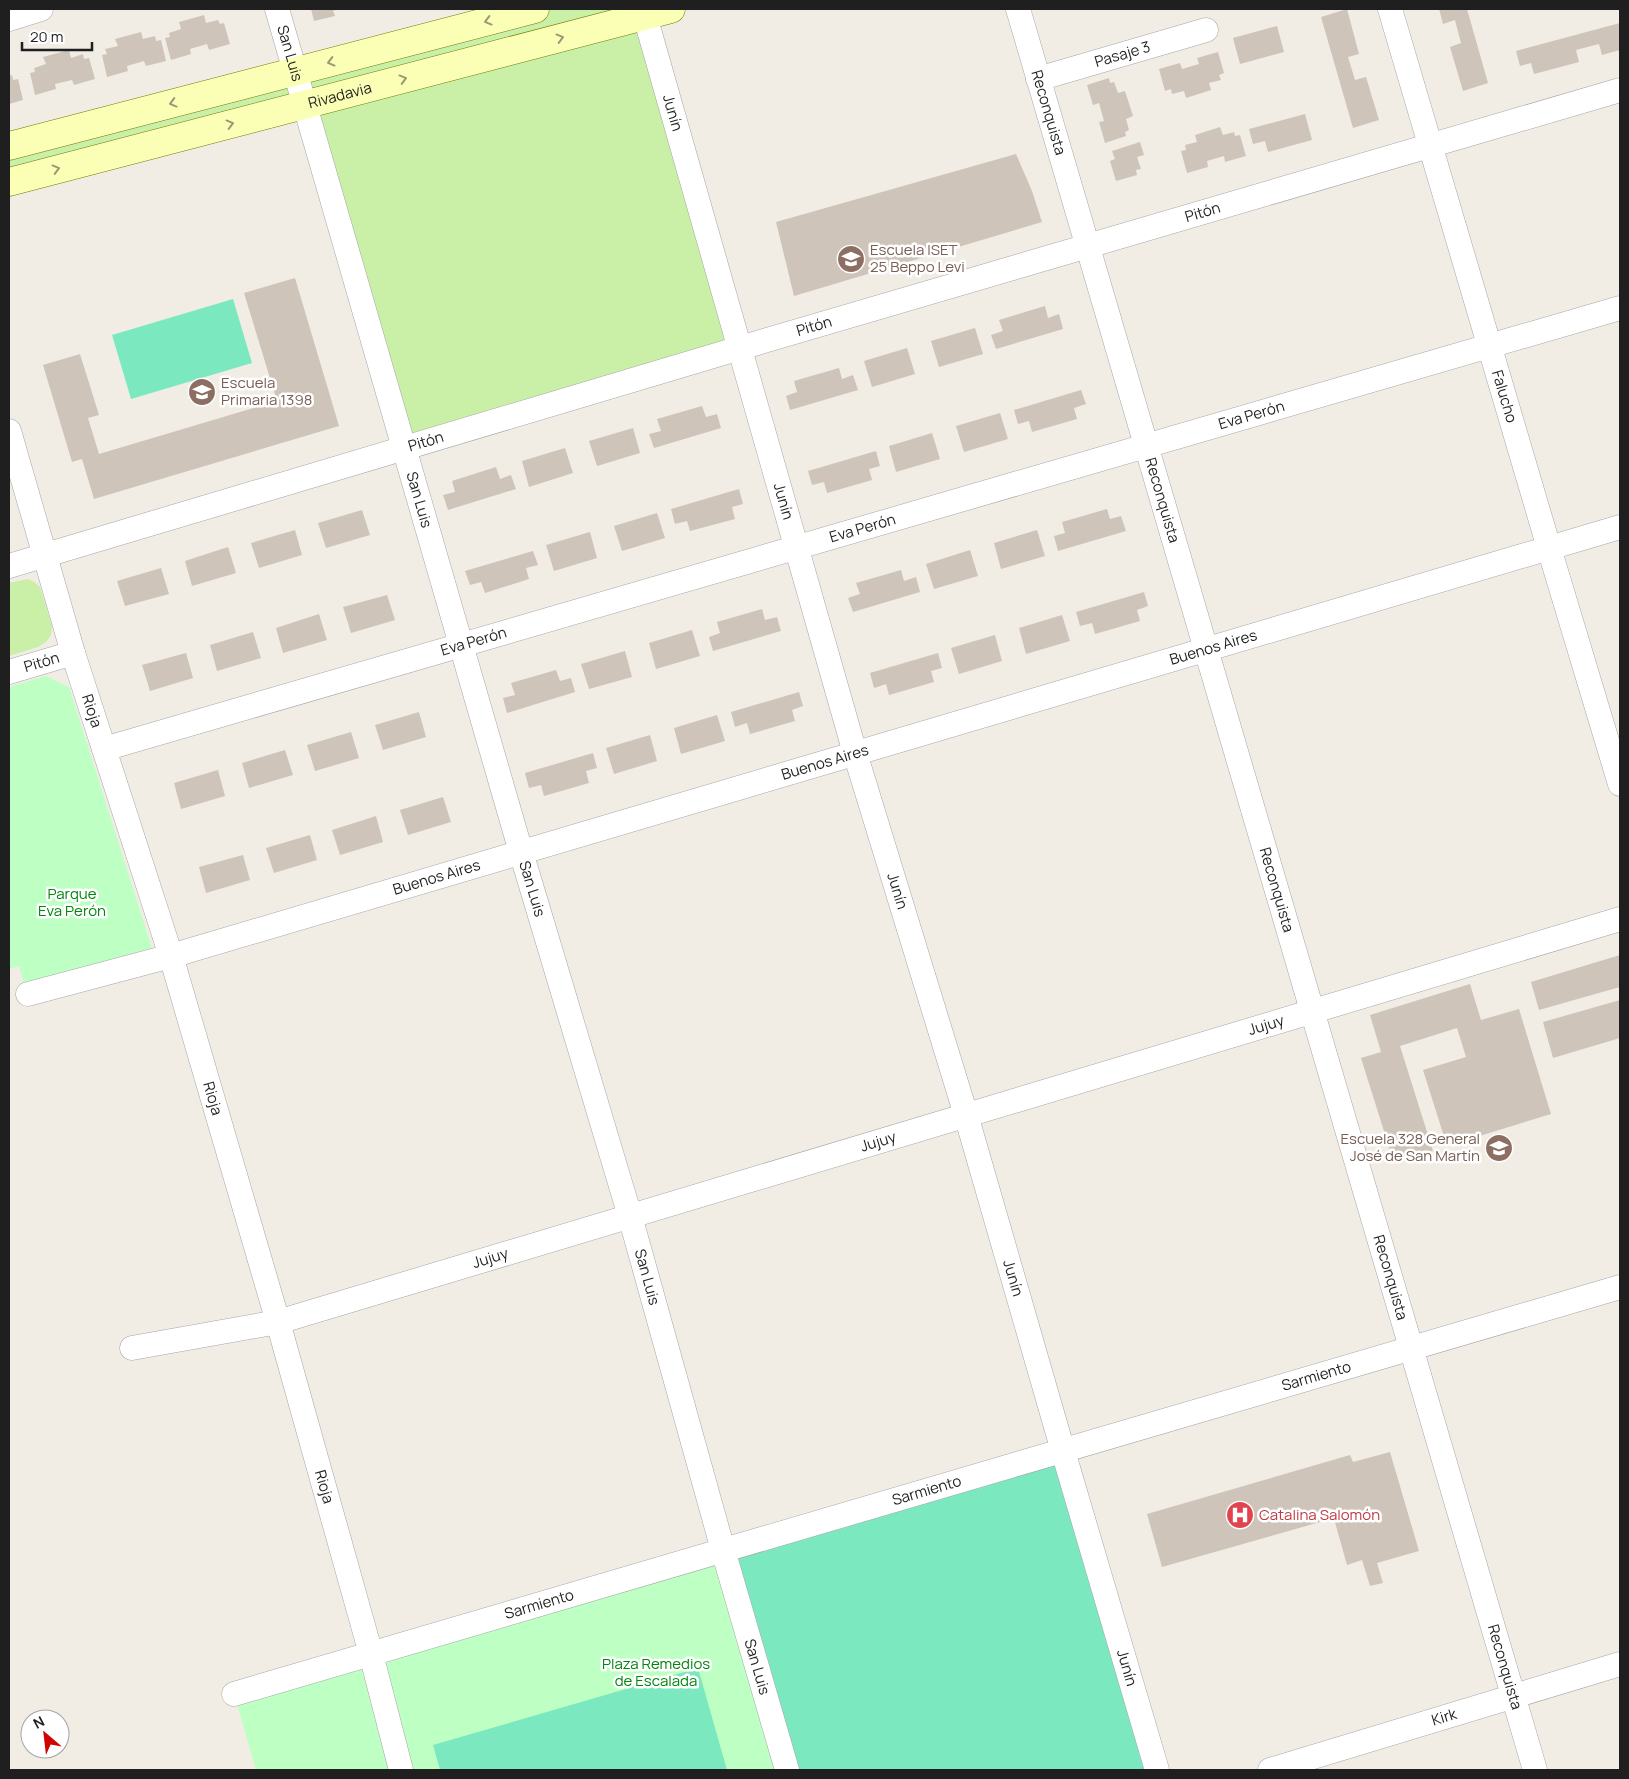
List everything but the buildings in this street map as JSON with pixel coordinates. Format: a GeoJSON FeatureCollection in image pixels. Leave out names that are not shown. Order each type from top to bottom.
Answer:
{"type":"FeatureCollection","features":[{"type":"Feature","properties":{"kind":"street"},"geometry":{"type":"LineString","coordinates":[[9,19],[42,9]]}},
{"type":"Feature","properties":{"kind":"street","name":"San Luis"},"geometry":{"type":"LineString","coordinates":[[277,9],[521,852],[630,1216],[787,1770]]}},
{"type":"Feature","properties":{"kind":"street"},"geometry":{"type":"LineString","coordinates":[[9,146],[535,9]]}},
{"type":"Feature","properties":{"kind":"street","name":"Rivadavia"},"geometry":{"type":"LineString","coordinates":[[9,182],[644,12],[671,9]]}},
{"type":"Feature","properties":{"kind":"street","name":"Reconquista"},"geometry":{"type":"LineString","coordinates":[[1018,9],[1535,1770]]}},
{"type":"Feature","properties":{"kind":"street","name":"Falucho"},"geometry":{"type":"LineString","coordinates":[[1390,9],[1620,784]]}},
{"type":"Feature","properties":{"kind":"street","name":"Junín"},"geometry":{"type":"LineString","coordinates":[[644,12],[856,753],[966,1115],[1062,1451],[1157,1770]]}},
{"type":"Feature","properties":{"kind":"street","name":"Pasaje 3"},"geometry":{"type":"LineString","coordinates":[[1038,79],[1206,30]]}},
{"type":"Feature","properties":{"kind":"street","name":"Pitón"},"geometry":{"type":"LineString","coordinates":[[9,566],[404,447],[1620,90]]}},
{"type":"Feature","properties":{"kind":"street","name":"Eva Perón"},"geometry":{"type":"LineString","coordinates":[[104,749],[1620,308]]}},
{"type":"Feature","properties":{"kind":"street","name":"Rioja"},"geometry":{"type":"LineString","coordinates":[[9,431],[73,653],[171,956],[278,1322],[371,1654],[401,1770]]}},
{"type":"Feature","properties":{"kind":"street","name":"Buenos Aires"},"geometry":{"type":"LineString","coordinates":[[28,994],[171,956],[1620,527]]}},
{"type":"Feature","properties":{"kind":"street","name":"Pitón"},"geometry":{"type":"LineString","coordinates":[[9,672],[73,653]]}},
{"type":"Feature","properties":{"kind":"street","name":"Jujuy"},"geometry":{"type":"LineString","coordinates":[[132,1348],[278,1322],[1620,919]]}},
{"type":"Feature","properties":{"kind":"street","name":"Sarmiento"},"geometry":{"type":"LineString","coordinates":[[234,1694],[1620,1287]]}},
{"type":"Feature","properties":{"kind":"street","name":"Kirk"},"geometry":{"type":"LineString","coordinates":[[1270,1770],[1620,1664]]}},
{"type":"Feature","properties":{"kind":"green space"},"geometry":{"type":"Polygon","coordinates":[[[535,9],[671,9],[645,16],[740,348],[404,447],[305,105],[9,182],[9,146],[535,9]]]}},
{"type":"Feature","properties":{"kind":"green space"},"geometry":{"type":"Polygon","coordinates":[[[233,299],[252,363],[131,399],[112,335],[233,299]]]}},
{"type":"Feature","properties":{"kind":"green space"},"geometry":{"type":"Polygon","coordinates":[[[28,579],[40,587],[52,626],[51,635],[46,642],[38,647],[9,656],[9,583],[28,579]]]}},
{"type":"Feature","properties":{"kind":"green space","name":"Parque Eva Perón"},"geometry":{"type":"Polygon","coordinates":[[[46,676],[69,687],[152,948],[24,983],[19,966],[9,969],[9,687],[46,676]]]}},
{"type":"Feature","properties":{"kind":"green space"},"geometry":{"type":"Polygon","coordinates":[[[1063,1451],[1157,1770],[787,1770],[723,1550],[1063,1451]]]}},
{"type":"Feature","properties":{"kind":"green space","name":"Plaza Remedios de Escalada"},"geometry":{"type":"Polygon","coordinates":[[[723,1550],[787,1770],[256,1770],[234,1694],[723,1550]]]}},
{"type":"Feature","properties":{"kind":"green space"},"geometry":{"type":"Polygon","coordinates":[[[698,1668],[727,1770],[440,1770],[433,1745],[698,1668]]]}},
{"type":"Feature","properties":{"kind":"place","name":"Escuela ISET 25 Beppo Levi"},"geometry":{"type":"Point","coordinates":[851,259]}},
{"type":"Feature","properties":{"kind":"place","name":"Escuela Primaria 1398"},"geometry":{"type":"Point","coordinates":[202,392]}},
{"type":"Feature","properties":{"kind":"place","name":"Escuela 328 General José de San Martín"},"geometry":{"type":"Point","coordinates":[1499,1148]}},
{"type":"Feature","properties":{"kind":"place","name":"Catalina Salomón"},"geometry":{"type":"Point","coordinates":[1240,1515]}}]}
